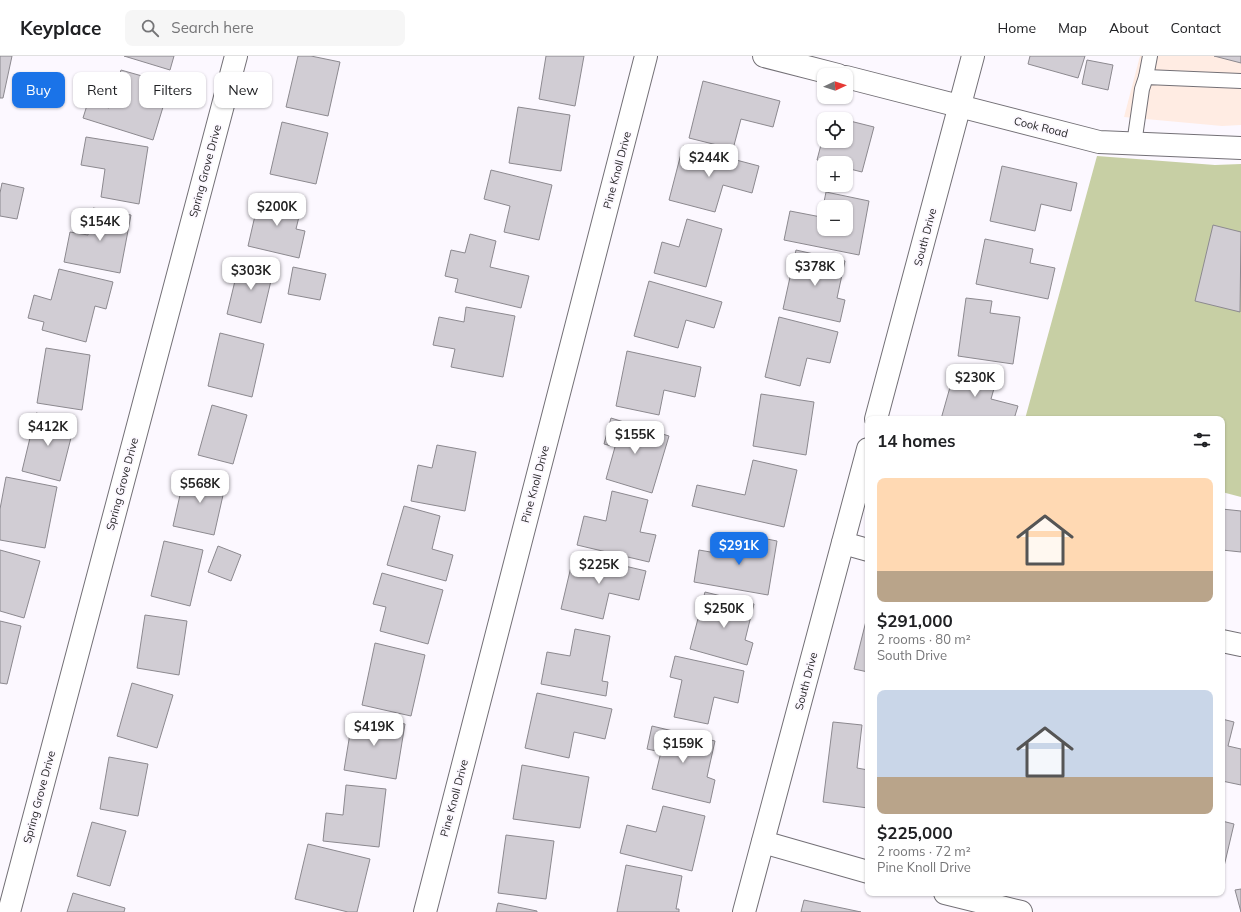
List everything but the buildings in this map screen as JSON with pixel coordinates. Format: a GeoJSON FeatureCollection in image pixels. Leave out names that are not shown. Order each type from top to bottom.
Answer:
{"type":"FeatureCollection","features":[{"type":"Feature","properties":{"kind":"street","name":"Spring Grove Drive"},"geometry":{"type":"LineString","coordinates":[[9,912],[236,56]]}},
{"type":"Feature","properties":{"kind":"street","name":"Pine Knoll Drive"},"geometry":{"type":"LineString","coordinates":[[425,912],[646,56]]}},
{"type":"Feature","properties":{"kind":"street"},"geometry":{"type":"LineString","coordinates":[[764,56],[817,70]]}},
{"type":"Feature","properties":{"kind":"street","name":"South Drive"},"geometry":{"type":"LineString","coordinates":[[877,416],[973,56]]}},
{"type":"Feature","properties":{"kind":"street","name":"Cook Road"},"geometry":{"type":"LineString","coordinates":[[853,79],[1099,142],[1241,148]]}},
{"type":"Feature","properties":{"kind":"street","name":"South Drive"},"geometry":{"type":"LineString","coordinates":[[744,912],[865,460]]}},
{"type":"Feature","properties":{"kind":"street"},"geometry":{"type":"LineString","coordinates":[[843,543],[865,549]]}},
{"type":"Feature","properties":{"kind":"street"},"geometry":{"type":"LineString","coordinates":[[1225,642],[1241,646]]}},
{"type":"Feature","properties":{"kind":"street"},"geometry":{"type":"LineString","coordinates":[[763,842],[865,871]]}},
{"type":"Feature","properties":{"kind":"street"},"geometry":{"type":"LineString","coordinates":[[957,896],[1021,912]]}},
{"type":"Feature","properties":{"kind":"lane"},"geometry":{"type":"LineString","coordinates":[[1134,144],[1142,89],[1150,56]]}},
{"type":"Feature","properties":{"kind":"lane"},"geometry":{"type":"LineString","coordinates":[[1146,77],[1241,81]]}},
{"type":"Feature","properties":{"kind":"shaded area"},"geometry":{"type":"Polygon","coordinates":[[[1140,56],[1241,56],[1241,125],[1222,126],[1124,117],[1140,56]]]}},
{"type":"Feature","properties":{"kind":"green space"},"geometry":{"type":"Polygon","coordinates":[[[1097,156],[1215,165],[1241,164],[1241,497],[1225,493],[1225,416],[1026,416],[1097,156]]]}}]}
